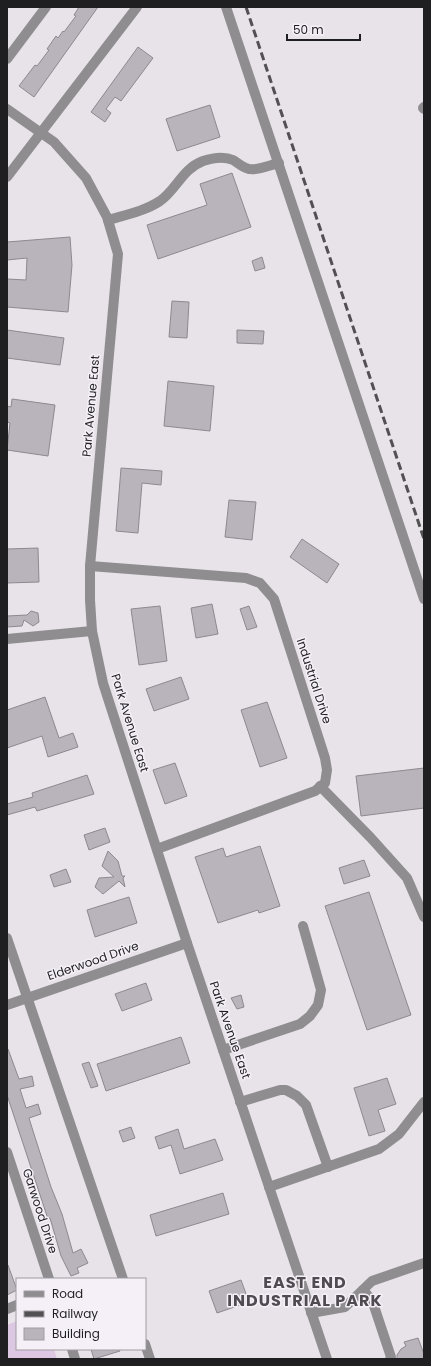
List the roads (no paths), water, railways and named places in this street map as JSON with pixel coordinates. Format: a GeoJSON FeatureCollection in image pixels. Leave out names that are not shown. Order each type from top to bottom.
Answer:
{"type":"FeatureCollection","features":[{"type":"Feature","properties":{"kind":"street"},"geometry":{"type":"LineString","coordinates":[[7,58],[46,7]]}},
{"type":"Feature","properties":{"kind":"street"},"geometry":{"type":"LineString","coordinates":[[7,177],[137,7]]}},
{"type":"Feature","properties":{"kind":"street"},"geometry":{"type":"LineString","coordinates":[[226,7],[424,599]]}},
{"type":"Feature","properties":{"kind":"street","name":"Park Avenue East"},"geometry":{"type":"LineString","coordinates":[[7,108],[54,142],[86,178],[108,220],[118,254],[90,566],[92,631],[102,683],[187,943],[327,1359]]}},
{"type":"Feature","properties":{"kind":"street"},"geometry":{"type":"LineString","coordinates":[[108,220],[140,210],[160,201],[172,190],[192,166],[204,161],[220,157],[232,160],[248,169],[253,170],[279,163]]}},
{"type":"Feature","properties":{"kind":"street","name":"Industrial Drive"},"geometry":{"type":"LineString","coordinates":[[90,566],[246,578],[260,583],[274,599],[325,758],[327,770],[325,783],[320,786]]}},
{"type":"Feature","properties":{"kind":"street"},"geometry":{"type":"LineString","coordinates":[[7,639],[92,631]]}},
{"type":"Feature","properties":{"kind":"street"},"geometry":{"type":"LineString","coordinates":[[157,849],[315,790],[320,786],[371,838],[407,878],[424,917]]}},
{"type":"Feature","properties":{"kind":"street"},"geometry":{"type":"LineString","coordinates":[[223,1050],[300,1024],[310,1016],[318,1005],[321,990],[303,926]]}},
{"type":"Feature","properties":{"kind":"street"},"geometry":{"type":"LineString","coordinates":[[7,938],[123,1278]]}},
{"type":"Feature","properties":{"kind":"street","name":"Elderwood Drive"},"geometry":{"type":"LineString","coordinates":[[7,1005],[187,943]]}},
{"type":"Feature","properties":{"kind":"street"},"geometry":{"type":"LineString","coordinates":[[240,1102],[280,1090],[286,1090],[297,1096],[306,1105],[328,1167]]}},
{"type":"Feature","properties":{"kind":"street"},"geometry":{"type":"LineString","coordinates":[[269,1187],[379,1149],[399,1134],[424,1102]]}},
{"type":"Feature","properties":{"kind":"street","name":"Garwood Drive"},"geometry":{"type":"LineString","coordinates":[[8,1155],[49,1278]]}},
{"type":"Feature","properties":{"kind":"street"},"geometry":{"type":"LineString","coordinates":[[312,1313],[345,1307],[372,1281],[424,1263]]}},
{"type":"Feature","properties":{"kind":"street"},"geometry":{"type":"LineString","coordinates":[[363,1290],[372,1300],[391,1357],[390,1359]]}},
{"type":"Feature","properties":{"kind":"street"},"geometry":{"type":"LineString","coordinates":[[146,1347],[150,1359]]}},
{"type":"Feature","properties":{"kind":"railway"},"geometry":{"type":"LineString","coordinates":[[246,7],[424,539]]}},
{"type":"Feature","properties":{"kind":"district","name":"EAST END INDUSTRIAL PARK"},"geometry":{"type":"Point","coordinates":[305,1291]}}]}
